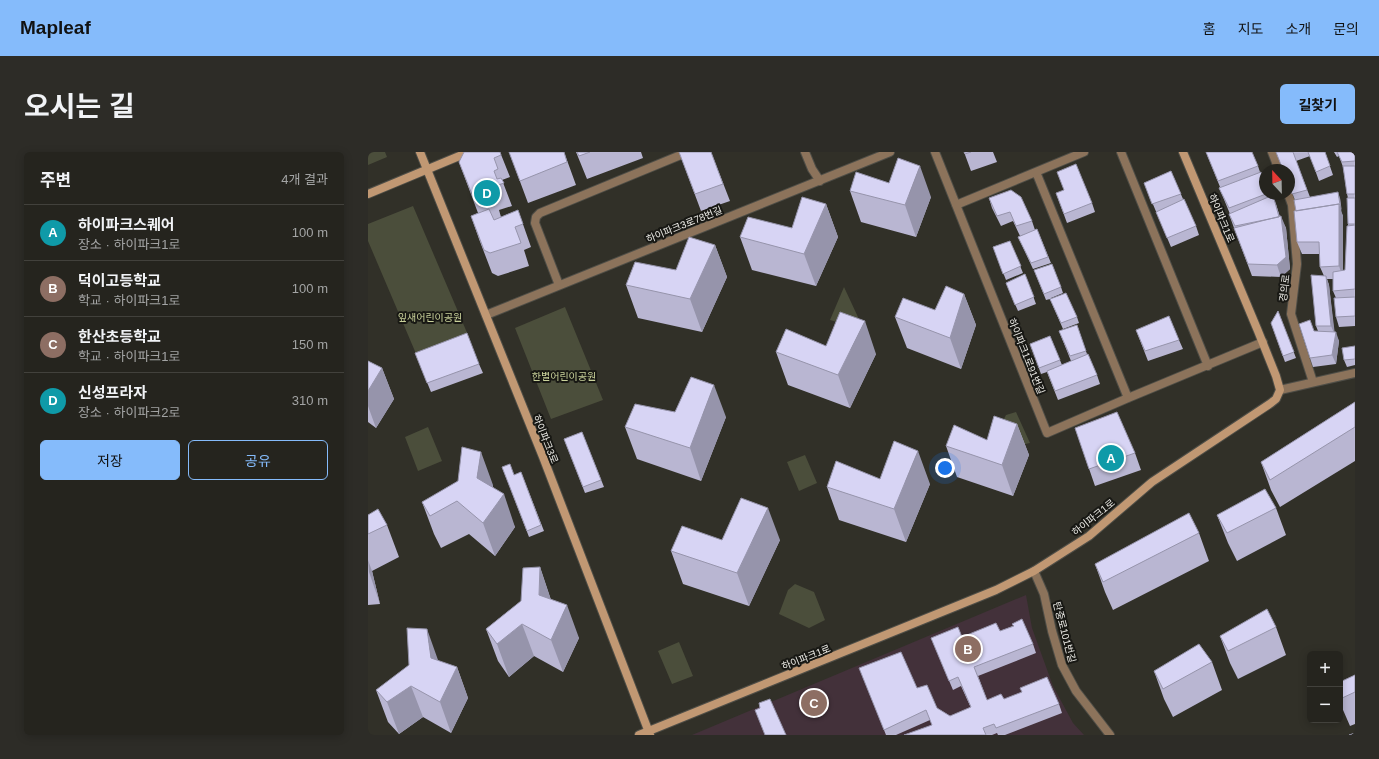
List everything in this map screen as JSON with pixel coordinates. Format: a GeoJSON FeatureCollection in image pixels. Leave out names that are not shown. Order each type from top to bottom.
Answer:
{"type":"FeatureCollection","features":[{"type":"Feature","properties":{"kind":"street","name":"하이파크3로"},"geometry":{"type":"LineString","coordinates":[[420,152],[543,457],[649,733]]}},
{"type":"Feature","properties":{"kind":"street"},"geometry":{"type":"LineString","coordinates":[[368,194],[469,152]]}},
{"type":"Feature","properties":{"kind":"street"},"geometry":{"type":"LineString","coordinates":[[559,285],[535,223],[536,217],[540,213],[688,152]]}},
{"type":"Feature","properties":{"kind":"street"},"geometry":{"type":"LineString","coordinates":[[805,152],[812,169],[820,181]]}},
{"type":"Feature","properties":{"kind":"street","name":"하이파크3로78번길"},"geometry":{"type":"LineString","coordinates":[[486,315],[890,152]]}},
{"type":"Feature","properties":{"kind":"street","name":"하이파크1로91번길"},"geometry":{"type":"LineString","coordinates":[[935,152],[1047,433],[1263,342]]}},
{"type":"Feature","properties":{"kind":"street"},"geometry":{"type":"LineString","coordinates":[[956,205],[1084,152]]}},
{"type":"Feature","properties":{"kind":"street"},"geometry":{"type":"LineString","coordinates":[[1121,152],[1208,366]]}},
{"type":"Feature","properties":{"kind":"street","name":"하이파크1로"},"geometry":{"type":"LineString","coordinates":[[639,735],[649,733],[996,590],[1034,571],[1089,536],[1152,482],[1276,399],[1280,390],[1263,342],[1183,152]]}},
{"type":"Feature","properties":{"kind":"street"},"geometry":{"type":"LineString","coordinates":[[1272,152],[1277,164]]}},
{"type":"Feature","properties":{"kind":"street"},"geometry":{"type":"LineString","coordinates":[[1036,172],[1128,398]]}},
{"type":"Feature","properties":{"kind":"street","name":"경의로"},"geometry":{"type":"LineString","coordinates":[[1290,200],[1292,205],[1297,264],[1291,314],[1313,382]]}},
{"type":"Feature","properties":{"kind":"street"},"geometry":{"type":"LineString","coordinates":[[1280,390],[1355,373]]}},
{"type":"Feature","properties":{"kind":"street","name":"탄중로101번길"},"geometry":{"type":"LineString","coordinates":[[1034,571],[1044,594],[1052,631],[1062,665],[1076,691],[1110,735]]}},
{"type":"Feature","properties":{"kind":"shaded area"},"geometry":{"type":"Polygon","coordinates":[[[1026,595],[1032,628],[1053,686],[1073,723],[1084,735],[692,735],[1026,595]]]}},
{"type":"Feature","properties":{"kind":"green space"},"geometry":{"type":"Polygon","coordinates":[[[368,152],[385,152],[387,157],[368,165],[368,152]]]}},
{"type":"Feature","properties":{"kind":"green space","name":"잎새어린이공원"},"geometry":{"type":"Polygon","coordinates":[[[413,206],[468,335],[417,356],[368,241],[368,224],[413,206]]]}},
{"type":"Feature","properties":{"kind":"green space"},"geometry":{"type":"Polygon","coordinates":[[[844,287],[864,330],[830,320],[844,287]]]}},
{"type":"Feature","properties":{"kind":"green space","name":"한별어린이공원"},"geometry":{"type":"Polygon","coordinates":[[[565,307],[603,400],[551,419],[515,328],[565,307]]]}},
{"type":"Feature","properties":{"kind":"green space"},"geometry":{"type":"Polygon","coordinates":[[[1016,412],[1030,443],[1021,445],[995,437],[1006,415],[1016,412]]]}},
{"type":"Feature","properties":{"kind":"green space"},"geometry":{"type":"Polygon","coordinates":[[[428,427],[442,461],[418,471],[405,437],[428,427]]]}},
{"type":"Feature","properties":{"kind":"green space"},"geometry":{"type":"Polygon","coordinates":[[[805,455],[817,483],[799,491],[787,462],[805,455]]]}},
{"type":"Feature","properties":{"kind":"green space"},"geometry":{"type":"Polygon","coordinates":[[[795,584],[814,592],[825,620],[809,628],[779,614],[788,590],[795,584]]]}},
{"type":"Feature","properties":{"kind":"green space"},"geometry":{"type":"Polygon","coordinates":[[[679,642],[693,676],[672,684],[658,651],[679,642]]]}},
{"type":"Feature","properties":{"kind":"building"},"geometry":{"type":"Polygon","coordinates":[[[464,152],[500,152],[501,155],[494,158],[498,169],[494,171],[497,179],[501,178],[504,183],[490,188],[493,196],[475,202],[459,162],[464,152]]]}},
{"type":"Feature","properties":{"kind":"building"},"geometry":{"type":"Polygon","coordinates":[[[509,152],[564,152],[567,162],[520,181],[509,152]]]}},
{"type":"Feature","properties":{"kind":"building"},"geometry":{"type":"Polygon","coordinates":[[[577,152],[590,152],[579,156],[577,152]]]}},
{"type":"Feature","properties":{"kind":"building"},"geometry":{"type":"Polygon","coordinates":[[[679,152],[711,152],[723,184],[695,194],[679,152]]]}},
{"type":"Feature","properties":{"kind":"building"},"geometry":{"type":"Polygon","coordinates":[[[1206,152],[1252,152],[1258,166],[1218,181],[1206,152]]]}},
{"type":"Feature","properties":{"kind":"building"},"geometry":{"type":"Polygon","coordinates":[[[1276,152],[1293,152],[1307,190],[1295,193],[1295,164],[1281,164],[1276,152]]]}},
{"type":"Feature","properties":{"kind":"building"},"geometry":{"type":"Polygon","coordinates":[[[1308,152],[1325,152],[1330,166],[1316,172],[1308,152]]]}},
{"type":"Feature","properties":{"kind":"building"},"geometry":{"type":"Polygon","coordinates":[[[1337,152],[1355,152],[1355,161],[1342,162],[1337,152]]]}},
{"type":"Feature","properties":{"kind":"building"},"geometry":{"type":"Polygon","coordinates":[[[898,158],[920,166],[905,205],[850,191],[856,172],[889,183],[898,158]]]}},
{"type":"Feature","properties":{"kind":"building"},"geometry":{"type":"Polygon","coordinates":[[[1076,164],[1092,203],[1064,214],[1056,193],[1064,190],[1057,172],[1076,164]]]}},
{"type":"Feature","properties":{"kind":"building"},"geometry":{"type":"Polygon","coordinates":[[[1343,166],[1355,166],[1355,194],[1347,194],[1343,166]]]}},
{"type":"Feature","properties":{"kind":"building"},"geometry":{"type":"Polygon","coordinates":[[[1171,171],[1181,194],[1152,204],[1144,183],[1171,171]]]}},
{"type":"Feature","properties":{"kind":"building"},"geometry":{"type":"Polygon","coordinates":[[[1259,173],[1259,197],[1229,208],[1219,188],[1259,173]]]}},
{"type":"Feature","properties":{"kind":"building"},"geometry":{"type":"Polygon","coordinates":[[[1011,190],[1021,197],[1032,221],[1016,226],[1010,212],[997,216],[989,198],[1011,190]]]}},
{"type":"Feature","properties":{"kind":"building"},"geometry":{"type":"Polygon","coordinates":[[[1338,192],[1340,205],[1296,211],[1295,200],[1338,192]]]}},
{"type":"Feature","properties":{"kind":"building"},"geometry":{"type":"Polygon","coordinates":[[[802,197],[826,204],[804,254],[740,237],[748,217],[792,228],[802,197]]]}},
{"type":"Feature","properties":{"kind":"building"},"geometry":{"type":"Polygon","coordinates":[[[1347,198],[1355,198],[1355,224],[1348,224],[1347,198]]]}},
{"type":"Feature","properties":{"kind":"building"},"geometry":{"type":"Polygon","coordinates":[[[1184,199],[1196,226],[1167,238],[1156,212],[1184,199]]]}},
{"type":"Feature","properties":{"kind":"building"},"geometry":{"type":"Polygon","coordinates":[[[1261,200],[1274,200],[1279,217],[1235,226],[1229,214],[1261,200]]]}},
{"type":"Feature","properties":{"kind":"building"},"geometry":{"type":"Polygon","coordinates":[[[1339,204],[1339,266],[1320,267],[1319,242],[1297,242],[1294,211],[1339,204]]]}},
{"type":"Feature","properties":{"kind":"building"},"geometry":{"type":"Polygon","coordinates":[[[489,209],[494,220],[518,210],[523,224],[515,227],[521,243],[490,253],[484,250],[471,216],[489,209]]]}},
{"type":"Feature","properties":{"kind":"building"},"geometry":{"type":"Polygon","coordinates":[[[1281,216],[1286,257],[1277,265],[1248,264],[1234,228],[1281,216]]]}},
{"type":"Feature","properties":{"kind":"building"},"geometry":{"type":"Polygon","coordinates":[[[1355,225],[1355,289],[1333,291],[1333,272],[1345,270],[1347,226],[1355,225]]]}},
{"type":"Feature","properties":{"kind":"building"},"geometry":{"type":"Polygon","coordinates":[[[1037,229],[1048,257],[1031,263],[1018,237],[1037,229]]]}},
{"type":"Feature","properties":{"kind":"building"},"geometry":{"type":"Polygon","coordinates":[[[689,237],[715,245],[690,299],[626,285],[635,262],[676,270],[689,237]]]}},
{"type":"Feature","properties":{"kind":"building"},"geometry":{"type":"Polygon","coordinates":[[[1010,241],[1021,266],[1003,274],[993,247],[1010,241]]]}},
{"type":"Feature","properties":{"kind":"building"},"geometry":{"type":"Polygon","coordinates":[[[1052,264],[1061,287],[1044,294],[1034,270],[1052,264]]]}},
{"type":"Feature","properties":{"kind":"building"},"geometry":{"type":"Polygon","coordinates":[[[1025,274],[1034,297],[1015,305],[1006,283],[1025,274]]]}},
{"type":"Feature","properties":{"kind":"building"},"geometry":{"type":"Polygon","coordinates":[[[1311,275],[1326,276],[1331,326],[1316,326],[1311,275]]]}},
{"type":"Feature","properties":{"kind":"building"},"geometry":{"type":"Polygon","coordinates":[[[946,286],[964,294],[950,338],[895,317],[903,298],[935,310],[946,286]]]}},
{"type":"Feature","properties":{"kind":"building"},"geometry":{"type":"Polygon","coordinates":[[[1066,293],[1077,317],[1061,323],[1050,299],[1066,293]]]}},
{"type":"Feature","properties":{"kind":"building"},"geometry":{"type":"Polygon","coordinates":[[[1355,297],[1355,316],[1336,317],[1334,298],[1355,297]]]}},
{"type":"Feature","properties":{"kind":"building"},"geometry":{"type":"Polygon","coordinates":[[[1278,311],[1294,352],[1283,356],[1271,323],[1278,311]]]}},
{"type":"Feature","properties":{"kind":"building"},"geometry":{"type":"Polygon","coordinates":[[[840,312],[865,321],[838,375],[776,352],[786,329],[826,346],[840,312]]]}},
{"type":"Feature","properties":{"kind":"building"},"geometry":{"type":"Polygon","coordinates":[[[1169,316],[1179,340],[1145,351],[1136,330],[1169,316]]]}},
{"type":"Feature","properties":{"kind":"building"},"geometry":{"type":"Polygon","coordinates":[[[1310,320],[1314,331],[1336,332],[1332,355],[1310,358],[1299,324],[1310,320]]]}},
{"type":"Feature","properties":{"kind":"building"},"geometry":{"type":"Polygon","coordinates":[[[1077,325],[1086,351],[1070,356],[1059,331],[1077,325]]]}},
{"type":"Feature","properties":{"kind":"building"},"geometry":{"type":"Polygon","coordinates":[[[467,333],[479,364],[427,383],[415,353],[467,333]]]}},
{"type":"Feature","properties":{"kind":"building"},"geometry":{"type":"Polygon","coordinates":[[[1050,336],[1060,360],[1039,368],[1030,344],[1050,336]]]}},
{"type":"Feature","properties":{"kind":"building"},"geometry":{"type":"Polygon","coordinates":[[[1355,346],[1355,359],[1344,360],[1342,348],[1355,346]]]}},
{"type":"Feature","properties":{"kind":"building"},"geometry":{"type":"Polygon","coordinates":[[[1088,354],[1097,375],[1055,391],[1047,371],[1088,354]]]}},
{"type":"Feature","properties":{"kind":"building"},"geometry":{"type":"Polygon","coordinates":[[[368,361],[382,368],[368,391],[368,361]]]}},
{"type":"Feature","properties":{"kind":"building"},"geometry":{"type":"Polygon","coordinates":[[[691,377],[714,385],[690,448],[625,427],[635,404],[675,412],[691,377]]]}},
{"type":"Feature","properties":{"kind":"building"},"geometry":{"type":"Polygon","coordinates":[[[1355,402],[1355,427],[1270,480],[1261,462],[1355,402]]]}},
{"type":"Feature","properties":{"kind":"building"},"geometry":{"type":"Polygon","coordinates":[[[1117,412],[1135,453],[1089,469],[1075,428],[1117,412]]]}},
{"type":"Feature","properties":{"kind":"building"},"geometry":{"type":"Polygon","coordinates":[[[994,416],[1017,424],[1002,465],[946,446],[954,425],[987,440],[994,416]]]}},
{"type":"Feature","properties":{"kind":"building"},"geometry":{"type":"Polygon","coordinates":[[[582,432],[601,480],[583,487],[564,439],[582,432]]]}},
{"type":"Feature","properties":{"kind":"building"},"geometry":{"type":"Polygon","coordinates":[[[894,441],[918,451],[894,509],[827,487],[836,461],[880,479],[894,441]]]}},
{"type":"Feature","properties":{"kind":"building"},"geometry":{"type":"Polygon","coordinates":[[[462,447],[481,452],[477,478],[504,494],[483,523],[457,501],[430,516],[422,502],[458,481],[462,447]]]}},
{"type":"Feature","properties":{"kind":"building"},"geometry":{"type":"Polygon","coordinates":[[[510,464],[514,475],[521,472],[541,525],[527,531],[502,467],[510,464]]]}},
{"type":"Feature","properties":{"kind":"building"},"geometry":{"type":"Polygon","coordinates":[[[1265,489],[1276,508],[1227,533],[1217,515],[1265,489]]]}},
{"type":"Feature","properties":{"kind":"building"},"geometry":{"type":"Polygon","coordinates":[[[741,498],[768,508],[737,573],[671,551],[682,526],[722,540],[741,498]]]}},
{"type":"Feature","properties":{"kind":"building"},"geometry":{"type":"Polygon","coordinates":[[[378,509],[387,525],[368,534],[368,515],[378,509]]]}},
{"type":"Feature","properties":{"kind":"building"},"geometry":{"type":"Polygon","coordinates":[[[1189,513],[1199,533],[1103,582],[1095,564],[1189,513]]]}},
{"type":"Feature","properties":{"kind":"building"},"geometry":{"type":"Polygon","coordinates":[[[540,567],[539,595],[567,605],[551,640],[522,624],[497,644],[486,629],[521,601],[523,568],[540,567]]]}},
{"type":"Feature","properties":{"kind":"building"},"geometry":{"type":"Polygon","coordinates":[[[1267,609],[1276,627],[1228,651],[1220,636],[1267,609]]]}},
{"type":"Feature","properties":{"kind":"building"},"geometry":{"type":"Polygon","coordinates":[[[1022,619],[1033,644],[974,667],[987,700],[1001,694],[1004,699],[1022,692],[1020,688],[1047,677],[1059,704],[996,728],[994,724],[983,728],[986,735],[904,735],[932,725],[926,710],[884,730],[859,668],[901,652],[917,688],[927,685],[937,708],[950,716],[971,707],[958,677],[949,681],[931,638],[958,627],[962,637],[996,623],[1000,631],[1014,626],[1012,624],[1022,619]]]}},
{"type":"Feature","properties":{"kind":"building"},"geometry":{"type":"Polygon","coordinates":[[[407,628],[427,629],[431,658],[457,667],[440,702],[411,686],[387,702],[376,690],[409,665],[407,628]]]}},
{"type":"Feature","properties":{"kind":"building"},"geometry":{"type":"Polygon","coordinates":[[[1199,644],[1212,662],[1163,689],[1154,671],[1199,644]]]}},
{"type":"Feature","properties":{"kind":"building"},"geometry":{"type":"Polygon","coordinates":[[[1355,675],[1355,692],[1343,698],[1343,687],[1343,681],[1355,675]]]}},
{"type":"Feature","properties":{"kind":"building"},"geometry":{"type":"Polygon","coordinates":[[[770,699],[786,735],[765,735],[755,710],[760,708],[759,703],[770,699]]]}},
{"type":"Feature","properties":{"kind":"place","name":"신성프라자"},"geometry":{"type":"Point","coordinates":[487,193]}},
{"type":"Feature","properties":{"kind":"place","name":"하이파크스퀘어"},"geometry":{"type":"Point","coordinates":[1111,458]}},
{"type":"Feature","properties":{"kind":"place","name":"덕이고등학교"},"geometry":{"type":"Point","coordinates":[968,649]}},
{"type":"Feature","properties":{"kind":"place","name":"한산초등학교"},"geometry":{"type":"Point","coordinates":[814,703]}}]}
